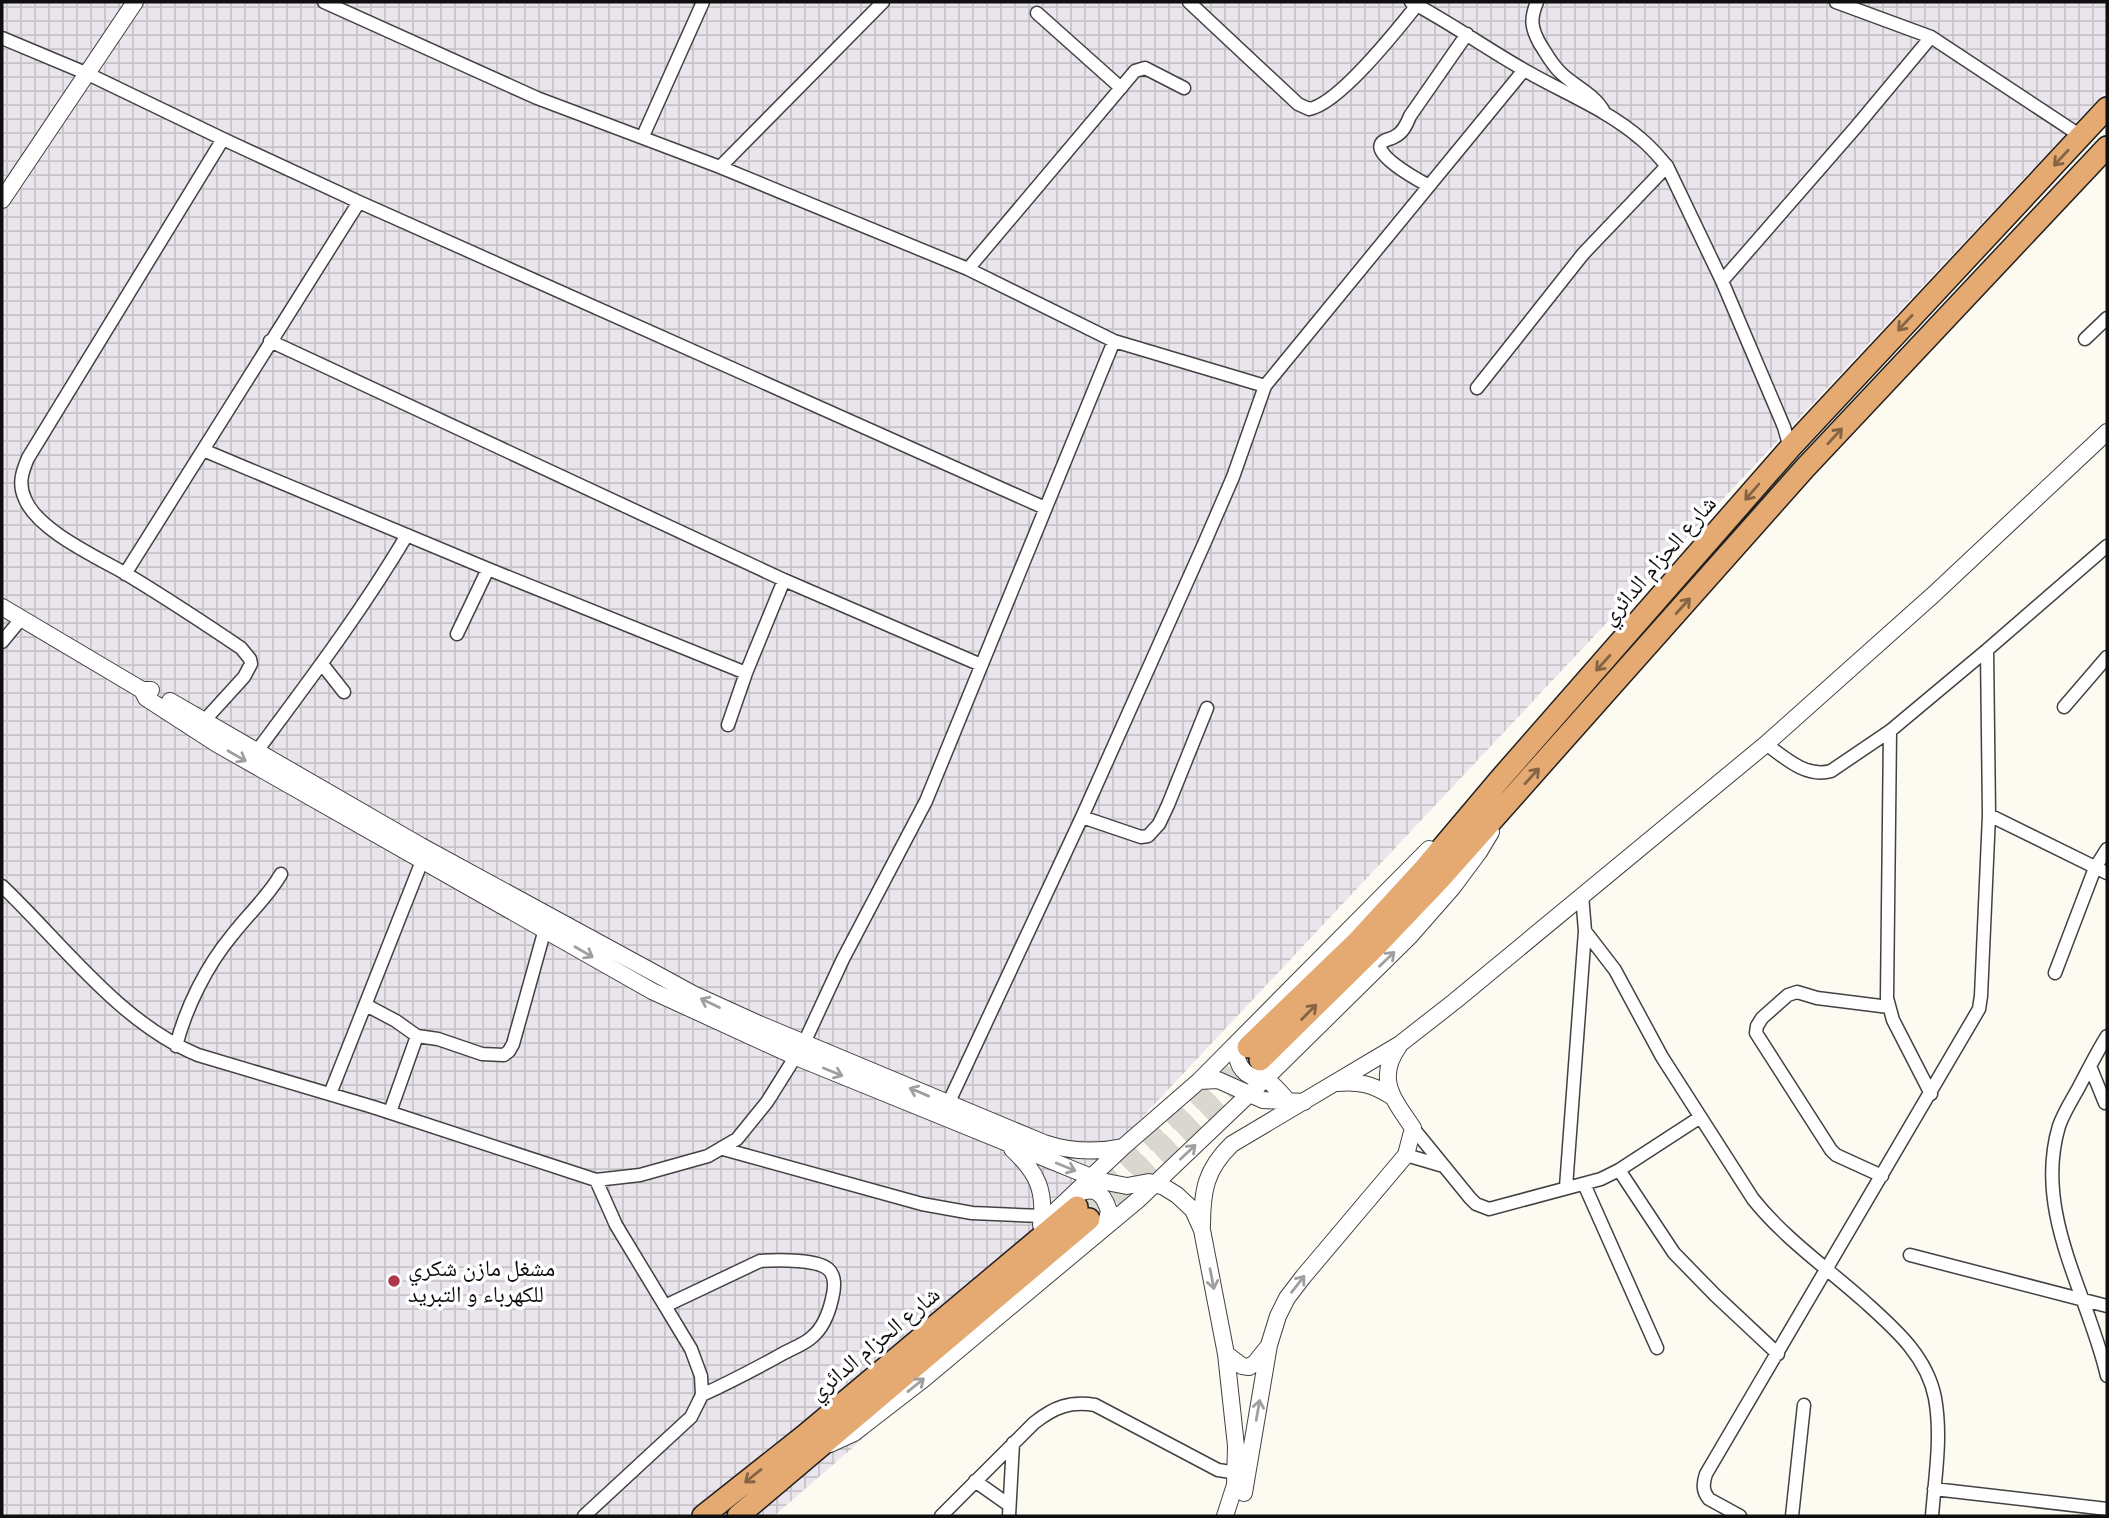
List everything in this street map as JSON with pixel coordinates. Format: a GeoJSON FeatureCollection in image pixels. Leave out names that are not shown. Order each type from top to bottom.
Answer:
{"type":"FeatureCollection","features":[{"type":"Feature","properties":{"kind":"highway","name":"شارع الحزام الدائري"},"geometry":{"type":"LineString","coordinates":[[1253,1057],[1425,868],[1790,448],[2107,108]]}},
{"type":"Feature","properties":{"kind":"highway"},"geometry":{"type":"LineString","coordinates":[[1253,1057],[1376,946],[1501,811],[1805,468],[2107,147]]}},
{"type":"Feature","properties":{"kind":"highway","name":"شارع الحزام الدائري"},"geometry":{"type":"LineString","coordinates":[[738,1516],[811,1443],[1086,1212]]}},
{"type":"Feature","properties":{"kind":"highway","name":"شارع الحزام الدائري"},"geometry":{"type":"LineString","coordinates":[[703,1516],[811,1443]]}},
{"type":"Feature","properties":{"kind":"street"},"geometry":{"type":"LineString","coordinates":[[2,200],[135,2]]}},
{"type":"Feature","properties":{"kind":"street"},"geometry":{"type":"LineString","coordinates":[[324,2],[341,5],[537,97],[643,136],[968,269],[1114,341],[1265,386]]}},
{"type":"Feature","properties":{"kind":"street"},"geometry":{"type":"LineString","coordinates":[[643,136],[704,2]]}},
{"type":"Feature","properties":{"kind":"street"},"geometry":{"type":"LineString","coordinates":[[720,167],[883,2]]}},
{"type":"Feature","properties":{"kind":"street"},"geometry":{"type":"LineString","coordinates":[[1189,2],[1298,104],[1309,109],[1320,105],[1345,85],[1392,37],[1414,3],[1642,139],[1667,166],[1722,281],[1784,427],[1790,448]]}},
{"type":"Feature","properties":{"kind":"street"},"geometry":{"type":"LineString","coordinates":[[1537,2],[1531,23],[1551,62],[1560,73],[1598,102],[1606,116]]}},
{"type":"Feature","properties":{"kind":"street"},"geometry":{"type":"LineString","coordinates":[[1836,2],[1931,37],[2081,136]]}},
{"type":"Feature","properties":{"kind":"street"},"geometry":{"type":"LineString","coordinates":[[1037,13],[1121,88]]}},
{"type":"Feature","properties":{"kind":"street"},"geometry":{"type":"LineString","coordinates":[[1429,186],[1387,159],[1380,146],[1382,142],[1400,134],[1467,34]]}},
{"type":"Feature","properties":{"kind":"street"},"geometry":{"type":"LineString","coordinates":[[1722,281],[1931,37]]}},
{"type":"Feature","properties":{"kind":"street"},"geometry":{"type":"LineString","coordinates":[[2,38],[88,74],[359,202],[1045,508]]}},
{"type":"Feature","properties":{"kind":"street"},"geometry":{"type":"LineString","coordinates":[[968,269],[1135,71],[1145,68],[1184,88]]}},
{"type":"Feature","properties":{"kind":"street"},"geometry":{"type":"LineString","coordinates":[[948,1104],[1082,817],[1233,477],[1265,386],[1524,70]]}},
{"type":"Feature","properties":{"kind":"street"},"geometry":{"type":"LineString","coordinates":[[204,721],[244,677],[251,664],[242,648],[125,574],[75,546],[40,518],[25,501],[21,485],[28,458],[223,139]]}},
{"type":"Feature","properties":{"kind":"street"},"geometry":{"type":"LineString","coordinates":[[1477,388],[1583,254],[1667,166]]}},
{"type":"Feature","properties":{"kind":"street"},"geometry":{"type":"LineString","coordinates":[[125,574],[359,202]]}},
{"type":"Feature","properties":{"kind":"street"},"geometry":{"type":"LineString","coordinates":[[2085,339],[2107,318]]}},
{"type":"Feature","properties":{"kind":"street"},"geometry":{"type":"LineString","coordinates":[[271,341],[785,580],[981,665]]}},
{"type":"Feature","properties":{"kind":"street"},"geometry":{"type":"LineString","coordinates":[[2,886],[83,971],[153,1032],[198,1055],[390,1112],[596,1180],[640,1175],[708,1156],[723,1149],[737,1139],[751,1123],[800,1050],[848,948],[926,801],[1114,341]]}},
{"type":"Feature","properties":{"kind":"street"},"geometry":{"type":"LineString","coordinates":[[1225,1516],[1242,1474],[1236,1446],[1226,1354],[1202,1230],[1206,1181],[1219,1156],[1232,1144],[1400,1044],[1766,744],[1933,595],[2107,432]]}},
{"type":"Feature","properties":{"kind":"street"},"geometry":{"type":"LineString","coordinates":[[203,450],[746,673]]}},
{"type":"Feature","properties":{"kind":"street"},"geometry":{"type":"LineString","coordinates":[[257,751],[322,664],[407,535]]}},
{"type":"Feature","properties":{"kind":"street"},"geometry":{"type":"LineString","coordinates":[[1766,744],[1801,768],[1814,773],[1831,771],[1889,731],[2107,546]]}},
{"type":"Feature","properties":{"kind":"street"},"geometry":{"type":"LineString","coordinates":[[457,634],[488,569]]}},
{"type":"Feature","properties":{"kind":"street"},"geometry":{"type":"LineString","coordinates":[[728,725],[746,673],[785,580]]}},
{"type":"Feature","properties":{"kind":"street"},"geometry":{"type":"LineString","coordinates":[[2,607],[142,690],[150,690],[421,846],[658,976],[800,1050],[948,1104],[1002,1141],[1024,1160],[1033,1171],[1041,1191],[1041,1220],[950,1303],[845,1389],[823,1411],[811,1443]]}},
{"type":"Feature","properties":{"kind":"street"},"geometry":{"type":"LineString","coordinates":[[2,642],[22,619]]}},
{"type":"Feature","properties":{"kind":"street"},"geometry":{"type":"LineString","coordinates":[[1740,1516],[1705,1495],[1706,1474],[1979,1010],[1989,815],[1987,650]]}},
{"type":"Feature","properties":{"kind":"street"},"geometry":{"type":"LineString","coordinates":[[2064,707],[2107,657]]}},
{"type":"Feature","properties":{"kind":"street"},"geometry":{"type":"LineString","coordinates":[[322,664],[344,692]]}},
{"type":"Feature","properties":{"kind":"street"},"geometry":{"type":"LineString","coordinates":[[142,690],[146,698],[217,744],[652,990],[968,1120],[1063,1149],[1096,1152],[1123,1147]]}},
{"type":"Feature","properties":{"kind":"street"},"geometry":{"type":"LineString","coordinates":[[1082,817],[1141,837],[1148,836],[1159,824],[1168,806],[1207,708]]}},
{"type":"Feature","properties":{"kind":"street"},"geometry":{"type":"LineString","coordinates":[[1889,731],[1889,1007],[1931,1094]]}},
{"type":"Feature","properties":{"kind":"street"},"geometry":{"type":"LineString","coordinates":[[1989,815],[2101,870]]}},
{"type":"Feature","properties":{"kind":"street"},"geometry":{"type":"LineString","coordinates":[[2055,973],[2101,870],[2107,849]]}},
{"type":"Feature","properties":{"kind":"street"},"geometry":{"type":"LineString","coordinates":[[330,1094],[422,861]]}},
{"type":"Feature","properties":{"kind":"street"},"geometry":{"type":"LineString","coordinates":[[176,1046],[207,972],[232,934],[271,890],[281,874]]}},
{"type":"Feature","properties":{"kind":"street"},"geometry":{"type":"LineString","coordinates":[[1566,1187],[1585,931],[1582,895]]}},
{"type":"Feature","properties":{"kind":"street"},"geometry":{"type":"LineString","coordinates":[[366,1004],[417,1036],[438,1039],[482,1054],[504,1055],[513,1044],[545,929]]}},
{"type":"Feature","properties":{"kind":"street"},"geometry":{"type":"LineString","coordinates":[[1585,931],[1615,970],[1662,1057],[1753,1199],[1764,1213],[1898,1331],[1922,1363],[1931,1381],[1938,1434],[1933,1516]]}},
{"type":"Feature","properties":{"kind":"street"},"geometry":{"type":"LineString","coordinates":[[1882,1176],[1836,1155],[1831,1150],[1756,1033],[1756,1026],[1788,995],[1797,992],[1818,998],[1889,1007]]}},
{"type":"Feature","properties":{"kind":"street"},"geometry":{"type":"LineString","coordinates":[[2107,1035],[2059,1128],[2054,1152],[2053,1181],[2056,1218],[2065,1252],[2084,1301],[2107,1376]]}},
{"type":"Feature","properties":{"kind":"street"},"geometry":{"type":"LineString","coordinates":[[390,1112],[417,1036]]}},
{"type":"Feature","properties":{"kind":"street"},"geometry":{"type":"LineString","coordinates":[[1400,1044],[1389,1063],[1388,1083],[1391,1096],[1440,1165],[1469,1198],[1489,1209],[1584,1184],[1619,1170],[1699,1118]]}},
{"type":"Feature","properties":{"kind":"street"},"geometry":{"type":"LineString","coordinates":[[811,1443],[854,1433],[920,1382],[1086,1212],[1091,1178],[1199,1081],[1253,1057]]}},
{"type":"Feature","properties":{"kind":"street"},"geometry":{"type":"LineString","coordinates":[[1139,1199],[1249,1094],[1253,1057]]}},
{"type":"Feature","properties":{"kind":"street"},"geometry":{"type":"LineString","coordinates":[[1253,1057],[1287,1100]]}},
{"type":"Feature","properties":{"kind":"street"},"geometry":{"type":"LineString","coordinates":[[2090,1066],[2106,1104]]}},
{"type":"Feature","properties":{"kind":"street"},"geometry":{"type":"LineString","coordinates":[[1199,1081],[1217,1080],[1272,1101],[1304,1102]]}},
{"type":"Feature","properties":{"kind":"street"},"geometry":{"type":"LineString","coordinates":[[1334,1084],[1354,1081],[1367,1083],[1391,1096]]}},
{"type":"Feature","properties":{"kind":"street"},"geometry":{"type":"LineString","coordinates":[[2077,1090],[2106,1104]]}},
{"type":"Feature","properties":{"kind":"street"},"geometry":{"type":"LineString","coordinates":[[1236,1516],[1269,1345],[1278,1316],[1287,1298],[1406,1155],[1413,1128]]}},
{"type":"Feature","properties":{"kind":"street"},"geometry":{"type":"LineString","coordinates":[[1002,1141],[1091,1178],[1119,1186],[1155,1183],[1178,1195],[1192,1210],[1202,1230]]}},
{"type":"Feature","properties":{"kind":"street"},"geometry":{"type":"LineString","coordinates":[[723,1149],[934,1206],[1041,1220],[1139,1199],[1178,1195]]}},
{"type":"Feature","properties":{"kind":"street"},"geometry":{"type":"LineString","coordinates":[[1406,1155],[1440,1165]]}},
{"type":"Feature","properties":{"kind":"street"},"geometry":{"type":"LineString","coordinates":[[1619,1170],[1674,1253],[1777,1354]]}},
{"type":"Feature","properties":{"kind":"street"},"geometry":{"type":"LineString","coordinates":[[584,1516],[691,1417],[702,1395],[699,1367],[666,1306],[616,1225],[596,1180]]}},
{"type":"Feature","properties":{"kind":"street"},"geometry":{"type":"LineString","coordinates":[[1584,1184],[1657,1348]]}},
{"type":"Feature","properties":{"kind":"street"},"geometry":{"type":"LineString","coordinates":[[1910,1255],[2107,1306]]}},
{"type":"Feature","properties":{"kind":"street"},"geometry":{"type":"LineString","coordinates":[[666,1306],[760,1261],[817,1264],[833,1274],[835,1286],[830,1307],[816,1335],[743,1376],[702,1395]]}},
{"type":"Feature","properties":{"kind":"street"},"geometry":{"type":"LineString","coordinates":[[1226,1354],[1242,1366],[1249,1367],[1262,1356],[1269,1345]]}},
{"type":"Feature","properties":{"kind":"street"},"geometry":{"type":"LineString","coordinates":[[941,1516],[1013,1443],[1050,1410],[1066,1404],[1095,1405],[1219,1470],[1242,1474]]}},
{"type":"Feature","properties":{"kind":"street"},"geometry":{"type":"LineString","coordinates":[[1792,1516],[1804,1405]]}},
{"type":"Feature","properties":{"kind":"street"},"geometry":{"type":"LineString","coordinates":[[1009,1510],[1013,1443]]}},
{"type":"Feature","properties":{"kind":"street"},"geometry":{"type":"LineString","coordinates":[[975,1481],[1009,1510]]}},
{"type":"Feature","properties":{"kind":"street"},"geometry":{"type":"LineString","coordinates":[[1934,1489],[2107,1509]]}},
{"type":"Feature","properties":{"kind":"shaded area"},"geometry":{"type":"Polygon","coordinates":[[[2,2],[2107,2],[2107,90],[1088,1175],[866,1436],[774,1516],[2,1516],[2,2]]]}},
{"type":"Feature","properties":{"kind":"tunnel"},"geometry":{"type":"LineString","coordinates":[[1077,1207],[1248,1047]]}},
{"type":"Feature","properties":{"kind":"tunnel"},"geometry":{"type":"LineString","coordinates":[[1089,1219],[1260,1060]]}},
{"type":"Feature","properties":{"kind":"place","name":"مشغل مازن شكري للكهرباء و التبريد"},"geometry":{"type":"Point","coordinates":[394,1281]}}]}
